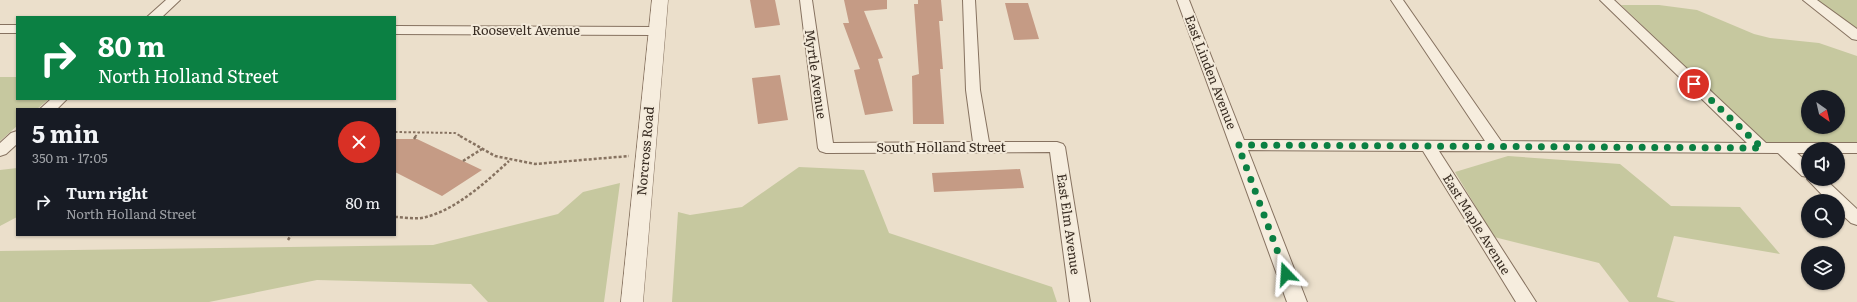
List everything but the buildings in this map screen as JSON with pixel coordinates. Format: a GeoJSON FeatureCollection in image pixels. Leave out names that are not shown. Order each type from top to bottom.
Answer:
{"type":"FeatureCollection","features":[{"type":"Feature","properties":{"kind":"street"},"geometry":{"type":"LineString","coordinates":[[155,16],[174,0]]}},
{"type":"Feature","properties":{"kind":"street","name":"Norcross Road"},"geometry":{"type":"LineString","coordinates":[[632,302],[660,0]]}},
{"type":"Feature","properties":{"kind":"street","name":"Myrtle Avenue"},"geometry":{"type":"LineString","coordinates":[[806,0],[826,148]]}},
{"type":"Feature","properties":{"kind":"street"},"geometry":{"type":"LineString","coordinates":[[969,0],[973,90],[982,147]]}},
{"type":"Feature","properties":{"kind":"street","name":"East Linden Avenue"},"geometry":{"type":"LineString","coordinates":[[1183,0],[1297,302]]}},
{"type":"Feature","properties":{"kind":"street"},"geometry":{"type":"LineString","coordinates":[[1397,0],[1497,147]]}},
{"type":"Feature","properties":{"kind":"street"},"geometry":{"type":"LineString","coordinates":[[1606,0],[1762,148]]}},
{"type":"Feature","properties":{"kind":"street"},"geometry":{"type":"LineString","coordinates":[[1809,0],[1857,36]]}},
{"type":"Feature","properties":{"kind":"street"},"geometry":{"type":"LineString","coordinates":[[0,29],[16,29]]}},
{"type":"Feature","properties":{"kind":"street","name":"Roosevelt Avenue"},"geometry":{"type":"LineString","coordinates":[[396,30],[656,31]]}},
{"type":"Feature","properties":{"kind":"street"},"geometry":{"type":"LineString","coordinates":[[49,108],[59,100]]}},
{"type":"Feature","properties":{"kind":"street"},"geometry":{"type":"LineString","coordinates":[[0,150],[16,137]]}},
{"type":"Feature","properties":{"kind":"street"},"geometry":{"type":"LineString","coordinates":[[1238,145],[1857,148]]}},
{"type":"Feature","properties":{"kind":"street","name":"South Holland Street"},"geometry":{"type":"LineString","coordinates":[[826,148],[1057,146]]}},
{"type":"Feature","properties":{"kind":"street","name":"East Elm Avenue"},"geometry":{"type":"LineString","coordinates":[[1057,146],[1080,302]]}},
{"type":"Feature","properties":{"kind":"street","name":"East Maple Avenue"},"geometry":{"type":"LineString","coordinates":[[1428,146],[1526,302]]}},
{"type":"Feature","properties":{"kind":"street"},"geometry":{"type":"LineString","coordinates":[[1783,148],[1801,165]]}},
{"type":"Feature","properties":{"kind":"street"},"geometry":{"type":"LineString","coordinates":[[1822,186],[1857,219]]}},
{"type":"Feature","properties":{"kind":"path"},"geometry":{"type":"LineString","coordinates":[[396,132],[455,133],[495,156],[535,164],[631,156]]}},
{"type":"Feature","properties":{"kind":"path"},"geometry":{"type":"LineString","coordinates":[[414,139],[418,132]]}},
{"type":"Feature","properties":{"kind":"path"},"geometry":{"type":"LineString","coordinates":[[463,161],[482,149]]}},
{"type":"Feature","properties":{"kind":"path"},"geometry":{"type":"LineString","coordinates":[[396,217],[420,217],[431,215],[472,191],[509,160]]}},
{"type":"Feature","properties":{"kind":"path"},"geometry":{"type":"LineString","coordinates":[[288,240],[290,236]]}},
{"type":"Feature","properties":{"kind":"green space"},"geometry":{"type":"Polygon","coordinates":[[[1811,0],[1857,0],[1857,34],[1811,0]]]}},
{"type":"Feature","properties":{"kind":"green space"},"geometry":{"type":"Polygon","coordinates":[[[1621,5],[1659,5],[1697,10],[1754,34],[1770,38],[1819,43],[1857,56],[1857,146],[1845,146],[1845,142],[1801,142],[1801,145],[1772,145],[1763,140],[1621,5]]]}},
{"type":"Feature","properties":{"kind":"green space"},"geometry":{"type":"Polygon","coordinates":[[[0,77],[16,77],[16,100],[48,100],[38,108],[16,108],[16,127],[0,141],[0,77]]]}},
{"type":"Feature","properties":{"kind":"green space"},"geometry":{"type":"Polygon","coordinates":[[[1508,156],[1620,164],[1671,206],[1740,207],[1780,254],[1674,236],[1657,297],[1676,302],[1629,302],[1599,263],[1494,237],[1455,172],[1508,156]]]}},
{"type":"Feature","properties":{"kind":"green space"},"geometry":{"type":"Polygon","coordinates":[[[799,167],[864,170],[889,233],[1052,287],[1057,302],[672,302],[678,212],[690,215],[742,207],[799,167]]]}},
{"type":"Feature","properties":{"kind":"green space"},"geometry":{"type":"Polygon","coordinates":[[[16,168],[16,218],[0,226],[0,170],[16,168]]]}},
{"type":"Feature","properties":{"kind":"green space"},"geometry":{"type":"Polygon","coordinates":[[[620,183],[604,302],[488,302],[471,284],[317,280],[209,302],[0,302],[0,251],[433,245],[558,214],[583,192],[620,183]]]}},
{"type":"Feature","properties":{"kind":"route"},"geometry":{"type":"LineString","coordinates":[[1286,274],[1238,145],[1762,148],[1694,84]]}}]}
